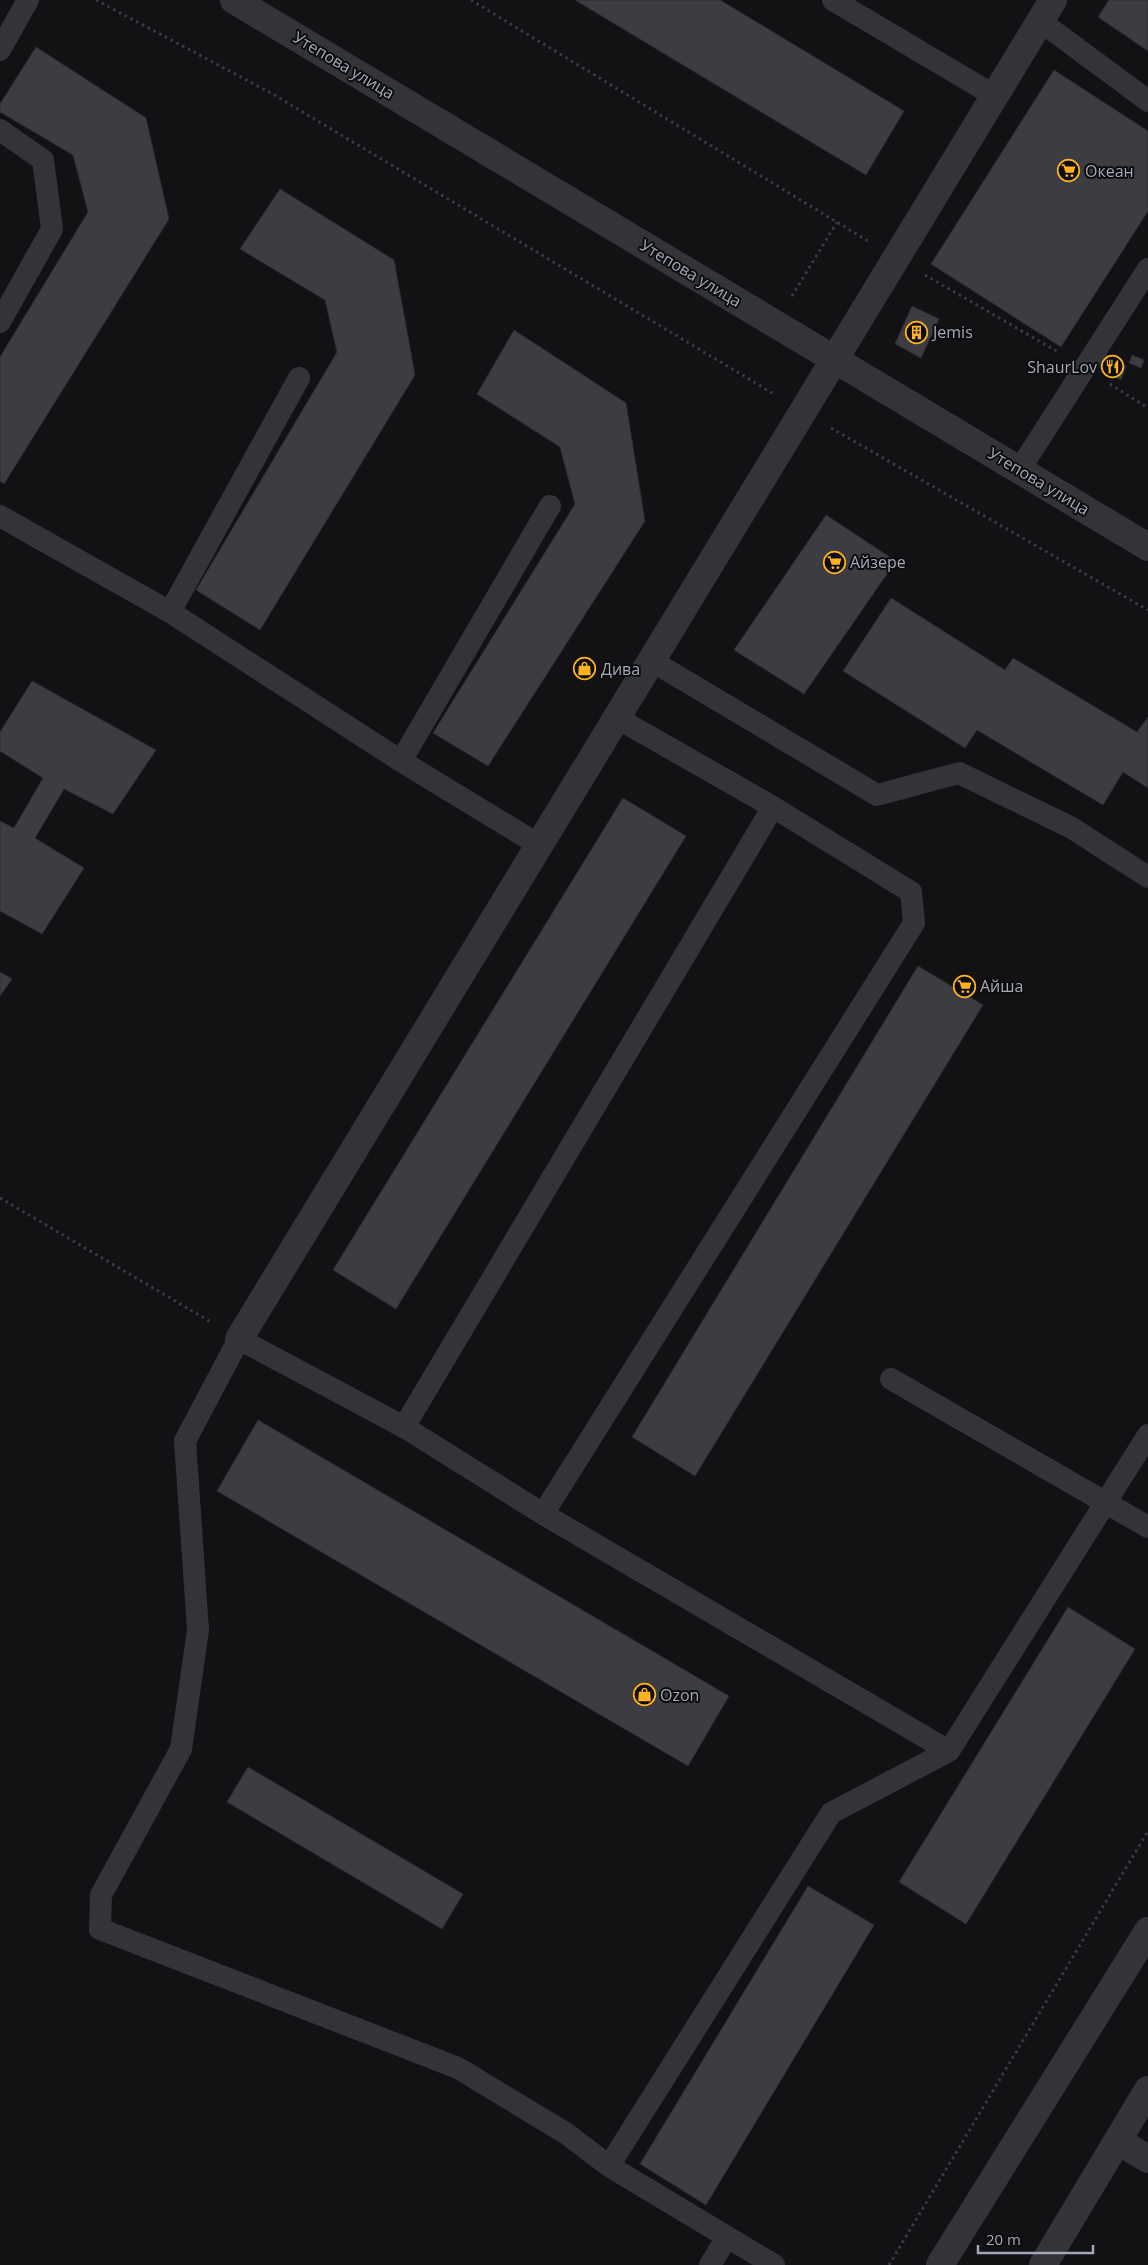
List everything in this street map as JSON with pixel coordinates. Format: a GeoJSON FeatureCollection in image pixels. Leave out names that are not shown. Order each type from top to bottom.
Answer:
{"type":"FeatureCollection","features":[{"type":"Feature","properties":{"kind":"street","name":"Утепова улица"},"geometry":{"type":"LineString","coordinates":[[234,0],[1148,546]]}},
{"type":"Feature","properties":{"kind":"street"},"geometry":{"type":"LineString","coordinates":[[239,1339],[1047,10]]}},
{"type":"Feature","properties":{"kind":"street"},"geometry":{"type":"LineString","coordinates":[[940,2265],[1148,1931]]}},
{"type":"Feature","properties":{"kind":"street"},"geometry":{"type":"LineString","coordinates":[[1043,2265],[1148,2090]]}},
{"type":"Feature","properties":{"kind":"street"},"geometry":{"type":"LineString","coordinates":[[1118,2141],[1148,2159]]}},
{"type":"Feature","properties":{"kind":"lane"},"geometry":{"type":"LineString","coordinates":[[0,50],[28,0]]}},
{"type":"Feature","properties":{"kind":"lane"},"geometry":{"type":"LineString","coordinates":[[833,0],[995,96]]}},
{"type":"Feature","properties":{"kind":"lane"},"geometry":{"type":"LineString","coordinates":[[1047,10],[1148,101]]}},
{"type":"Feature","properties":{"kind":"lane"},"geometry":{"type":"LineString","coordinates":[[0,130],[43,160],[52,229],[0,322]]}},
{"type":"Feature","properties":{"kind":"lane"},"geometry":{"type":"LineString","coordinates":[[1020,469],[1083,367],[1148,269]]}},
{"type":"Feature","properties":{"kind":"lane"},"geometry":{"type":"LineString","coordinates":[[170,612],[299,378]]}},
{"type":"Feature","properties":{"kind":"lane"},"geometry":{"type":"LineString","coordinates":[[401,761],[550,506]]}},
{"type":"Feature","properties":{"kind":"lane"},"geometry":{"type":"LineString","coordinates":[[0,516],[170,612],[401,761],[539,845]]}},
{"type":"Feature","properties":{"kind":"lane"},"geometry":{"type":"LineString","coordinates":[[652,661],[877,795],[959,773],[1072,828],[1148,878]]}},
{"type":"Feature","properties":{"kind":"lane"},"geometry":{"type":"LineString","coordinates":[[543,1514],[914,923],[911,892],[773,807],[617,718]]}},
{"type":"Feature","properties":{"kind":"lane"},"geometry":{"type":"LineString","coordinates":[[404,1427],[773,807]]}},
{"type":"Feature","properties":{"kind":"lane"},"geometry":{"type":"LineString","coordinates":[[774,2265],[608,2166],[567,2134],[458,2068],[100,1930],[101,1895],[182,1749],[198,1630],[185,1440],[239,1339],[404,1427],[543,1514],[949,1751]]}},
{"type":"Feature","properties":{"kind":"lane"},"geometry":{"type":"LineString","coordinates":[[891,1379],[1148,1527]]}},
{"type":"Feature","properties":{"kind":"lane"},"geometry":{"type":"LineString","coordinates":[[608,2166],[831,1813],[949,1751],[1104,1502],[1148,1435]]}},
{"type":"Feature","properties":{"kind":"lane"},"geometry":{"type":"LineString","coordinates":[[710,2265],[726,2237]]}},
{"type":"Feature","properties":{"kind":"path"},"geometry":{"type":"LineString","coordinates":[[96,0],[271,93],[803,411],[1148,610]]}},
{"type":"Feature","properties":{"kind":"path"},"geometry":{"type":"LineString","coordinates":[[471,0],[896,258],[1083,367],[1148,408]]}},
{"type":"Feature","properties":{"kind":"path"},"geometry":{"type":"LineString","coordinates":[[792,296],[837,222]]}},
{"type":"Feature","properties":{"kind":"path"},"geometry":{"type":"LineString","coordinates":[[0,1198],[239,1339]]}},
{"type":"Feature","properties":{"kind":"path"},"geometry":{"type":"LineString","coordinates":[[889,2265],[1148,1831]]}},
{"type":"Feature","properties":{"kind":"building"},"geometry":{"type":"Polygon","coordinates":[[[575,0],[720,0],[904,111],[866,175],[575,0]]]}},
{"type":"Feature","properties":{"kind":"building"},"geometry":{"type":"Polygon","coordinates":[[[1109,0],[1148,0],[1148,51],[1098,17],[1109,0]]]}},
{"type":"Feature","properties":{"kind":"building"},"geometry":{"type":"Polygon","coordinates":[[[36,47],[146,118],[169,219],[4,484],[0,481],[0,357],[88,212],[73,155],[0,112],[0,104],[36,47]]]}},
{"type":"Feature","properties":{"kind":"building","name":"Океан"},"geometry":{"type":"Polygon","coordinates":[[[1054,70],[1148,131],[1148,211],[1061,347],[931,264],[1054,70]]]}},
{"type":"Feature","properties":{"kind":"building"},"geometry":{"type":"Polygon","coordinates":[[[280,189],[394,260],[415,375],[260,630],[196,590],[337,352],[325,300],[240,249],[280,189]]]}},
{"type":"Feature","properties":{"kind":"building","name":"Jemis"},"geometry":{"type":"Polygon","coordinates":[[[912,306],[939,319],[921,358],[895,344],[912,306]]]}},
{"type":"Feature","properties":{"kind":"building"},"geometry":{"type":"Polygon","coordinates":[[[514,330],[626,403],[645,521],[488,766],[433,733],[575,504],[560,447],[477,394],[514,330]]]}},
{"type":"Feature","properties":{"kind":"building","name":"ShaurLov"},"geometry":{"type":"Polygon","coordinates":[[[1106,355],[1126,366],[1121,380],[1100,368],[1106,355]]]}},
{"type":"Feature","properties":{"kind":"building"},"geometry":{"type":"Polygon","coordinates":[[[1132,355],[1144,360],[1141,368],[1129,363],[1132,355]]]}},
{"type":"Feature","properties":{"kind":"building"},"geometry":{"type":"Polygon","coordinates":[[[826,515],[896,561],[804,694],[734,650],[826,515]]]}},
{"type":"Feature","properties":{"kind":"building"},"geometry":{"type":"Polygon","coordinates":[[[891,598],[1005,670],[1013,658],[1137,732],[1148,717],[1148,788],[1123,772],[1103,805],[977,730],[965,748],[843,671],[891,598]]]}},
{"type":"Feature","properties":{"kind":"building"},"geometry":{"type":"Polygon","coordinates":[[[32,681],[156,750],[113,814],[64,789],[35,838],[84,868],[42,934],[0,911],[0,821],[14,828],[43,778],[0,751],[0,732],[32,681]]]}},
{"type":"Feature","properties":{"kind":"building"},"geometry":{"type":"Polygon","coordinates":[[[623,798],[686,836],[396,1309],[333,1270],[623,798]]]}},
{"type":"Feature","properties":{"kind":"building"},"geometry":{"type":"Polygon","coordinates":[[[918,966],[983,1005],[695,1476],[632,1437],[918,966]]]}},
{"type":"Feature","properties":{"kind":"building"},"geometry":{"type":"Polygon","coordinates":[[[0,972],[12,979],[0,996],[0,972]]]}},
{"type":"Feature","properties":{"kind":"building"},"geometry":{"type":"Polygon","coordinates":[[[258,1420],[729,1696],[688,1766],[217,1491],[258,1420]]]}},
{"type":"Feature","properties":{"kind":"building"},"geometry":{"type":"Polygon","coordinates":[[[1068,1607],[1135,1649],[966,1924],[899,1882],[1068,1607]]]}},
{"type":"Feature","properties":{"kind":"building"},"geometry":{"type":"Polygon","coordinates":[[[248,1767],[463,1894],[442,1929],[227,1802],[248,1767]]]}},
{"type":"Feature","properties":{"kind":"building"},"geometry":{"type":"Polygon","coordinates":[[[808,1886],[874,1925],[706,2205],[640,2164],[808,1886]]]}},
{"type":"Feature","properties":{"kind":"place","name":"Океан"},"geometry":{"type":"Point","coordinates":[1069,171]}},
{"type":"Feature","properties":{"kind":"place","name":"Jemis"},"geometry":{"type":"Point","coordinates":[917,332]}},
{"type":"Feature","properties":{"kind":"place","name":"ShaurLov"},"geometry":{"type":"Point","coordinates":[1113,367]}},
{"type":"Feature","properties":{"kind":"place","name":"Айзере"},"geometry":{"type":"Point","coordinates":[834,562]}},
{"type":"Feature","properties":{"kind":"place","name":"Дива"},"geometry":{"type":"Point","coordinates":[585,669]}},
{"type":"Feature","properties":{"kind":"place","name":"Айша"},"geometry":{"type":"Point","coordinates":[964,986]}},
{"type":"Feature","properties":{"kind":"place","name":"Ozon"},"geometry":{"type":"Point","coordinates":[644,1695]}}]}
